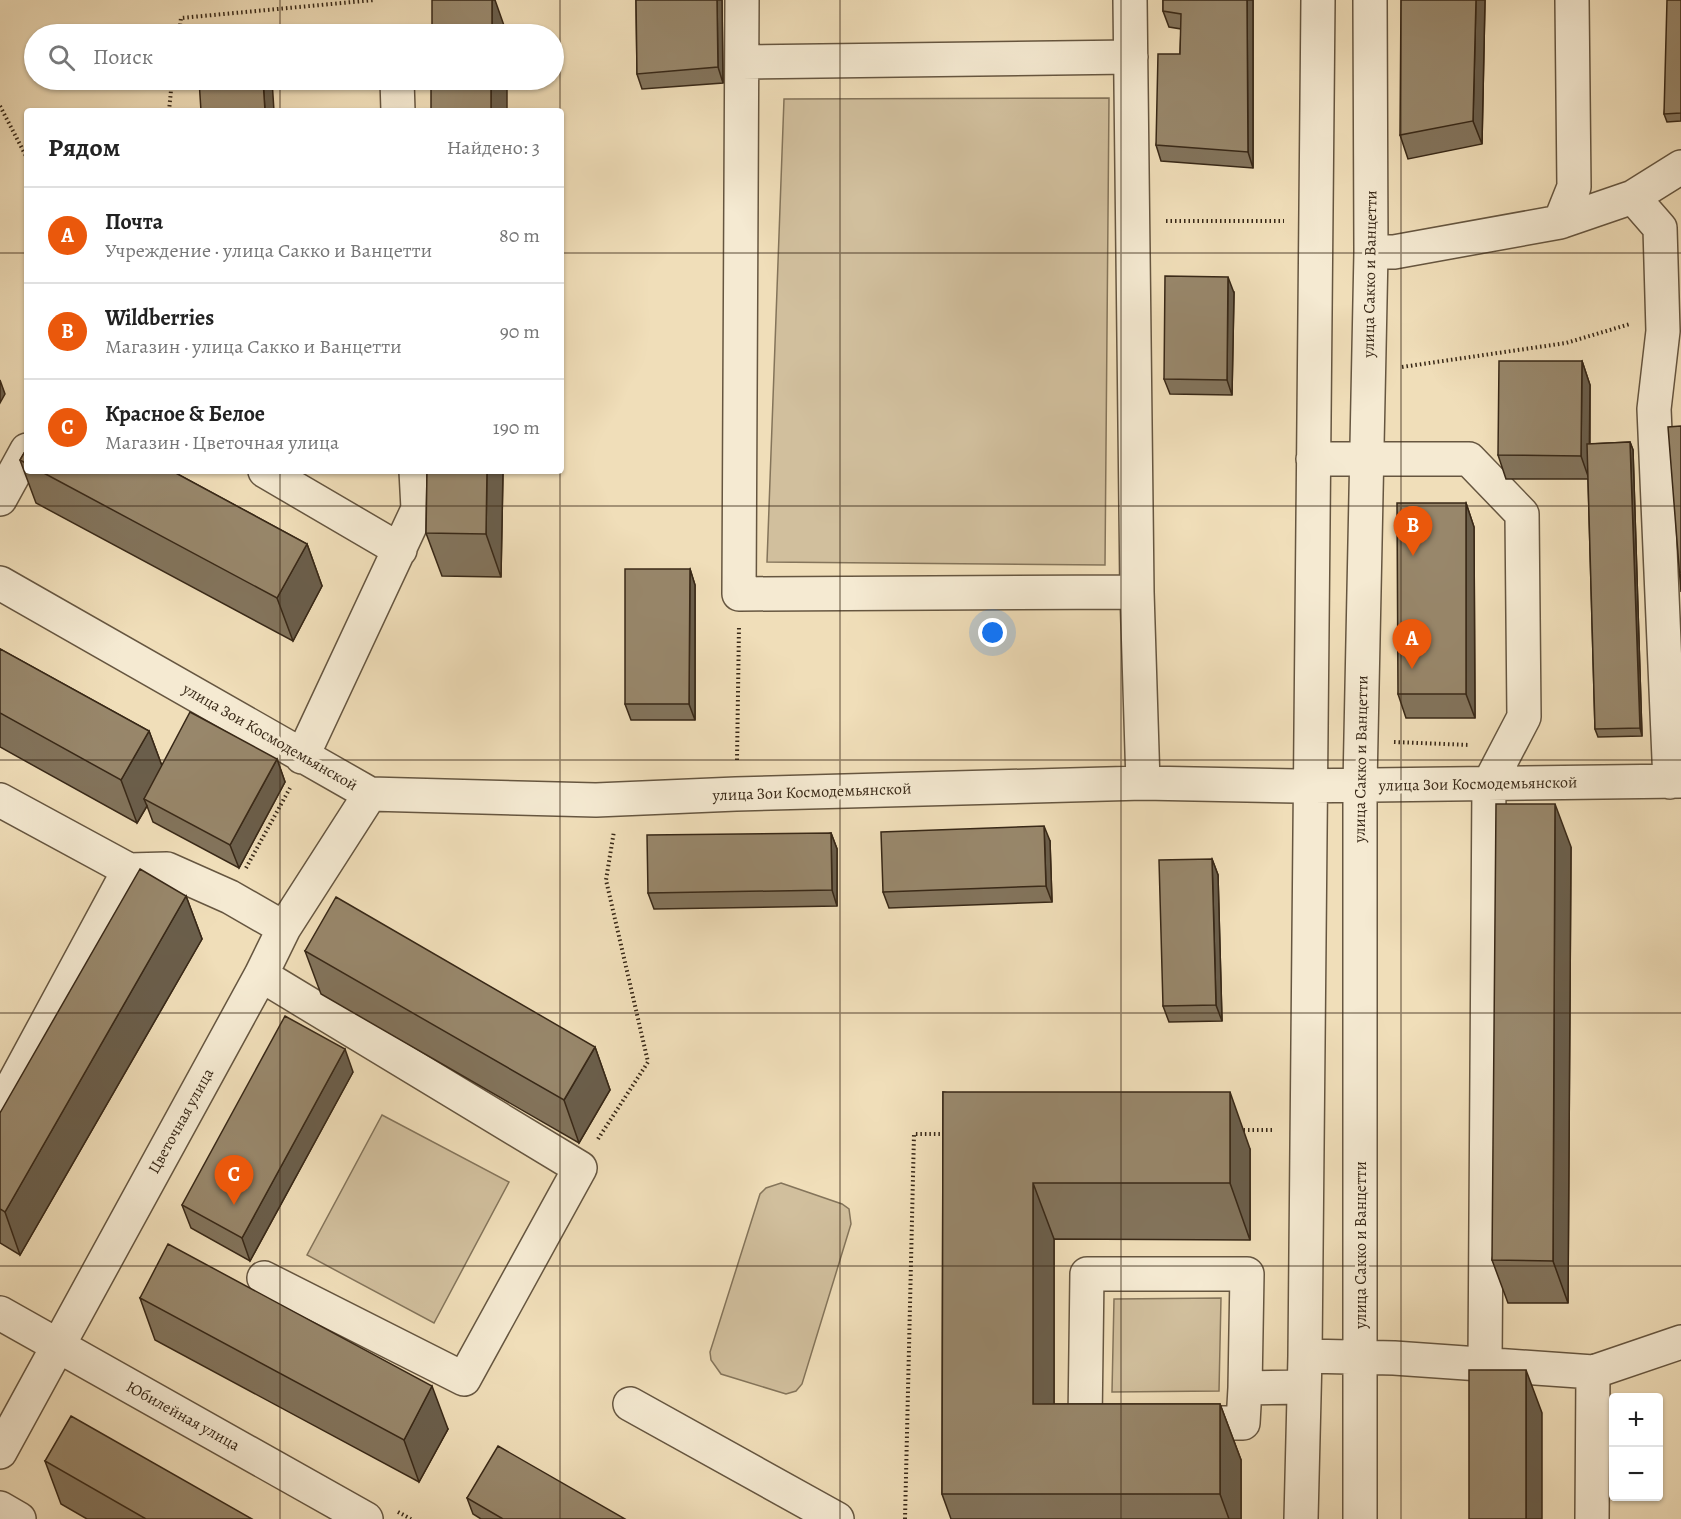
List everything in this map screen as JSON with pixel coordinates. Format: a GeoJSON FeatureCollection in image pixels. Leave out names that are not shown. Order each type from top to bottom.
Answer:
{"type":"FeatureCollection","features":[{"type":"Feature","properties":{"kind":"street"},"geometry":{"type":"LineString","coordinates":[[742,0],[740,594],[1137,592]]}},
{"type":"Feature","properties":{"kind":"street"},"geometry":{"type":"LineString","coordinates":[[1130,0],[1137,592],[1143,783]]}},
{"type":"Feature","properties":{"kind":"street"},"geometry":{"type":"LineString","coordinates":[[1301,1519],[1305,1372],[1318,0]]}},
{"type":"Feature","properties":{"kind":"street","name":"улица Сакко и Ванцетти"},"geometry":{"type":"LineString","coordinates":[[1360,1519],[1360,785],[1371,252],[1370,0]]}},
{"type":"Feature","properties":{"kind":"street"},"geometry":{"type":"LineString","coordinates":[[1560,222],[1574,187],[1572,0]]}},
{"type":"Feature","properties":{"kind":"street"},"geometry":{"type":"LineString","coordinates":[[742,62],[1131,57]]}},
{"type":"Feature","properties":{"kind":"street"},"geometry":{"type":"LineString","coordinates":[[397,90],[398,108]]}},
{"type":"Feature","properties":{"kind":"street"},"geometry":{"type":"LineString","coordinates":[[1371,252],[1394,252],[1560,222],[1633,197],[1681,167]]}},
{"type":"Feature","properties":{"kind":"street"},"geometry":{"type":"LineString","coordinates":[[1633,197],[1660,228],[1663,331],[1654,409],[1676,782]]}},
{"type":"Feature","properties":{"kind":"street"},"geometry":{"type":"LineString","coordinates":[[0,499],[24,455]]}},
{"type":"Feature","properties":{"kind":"street"},"geometry":{"type":"LineString","coordinates":[[1312,459],[1469,459],[1522,514],[1524,717],[1489,784],[1485,1364]]}},
{"type":"Feature","properties":{"kind":"street"},"geometry":{"type":"LineString","coordinates":[[270,474],[400,550]]}},
{"type":"Feature","properties":{"kind":"street"},"geometry":{"type":"LineString","coordinates":[[297,771],[418,509],[416,474]]}},
{"type":"Feature","properties":{"kind":"street","name":"улица Зои Космодемьянской"},"geometry":{"type":"LineString","coordinates":[[0,583],[297,771],[370,794],[619,800],[736,794],[1143,783],[1309,786],[1676,782]]}},
{"type":"Feature","properties":{"kind":"street","name":"Цветочная улица"},"geometry":{"type":"LineString","coordinates":[[0,1452],[261,975],[284,928],[370,794]]}},
{"type":"Feature","properties":{"kind":"street"},"geometry":{"type":"LineString","coordinates":[[0,800],[129,870],[167,869],[230,897],[284,928]]}},
{"type":"Feature","properties":{"kind":"street"},"geometry":{"type":"LineString","coordinates":[[1,1104],[129,870]]}},
{"type":"Feature","properties":{"kind":"street"},"geometry":{"type":"LineString","coordinates":[[261,975],[579,1168],[464,1379],[264,1278]]}},
{"type":"Feature","properties":{"kind":"street"},"geometry":{"type":"LineString","coordinates":[[1088,1274],[1247,1274],[1245,1388],[1243,1423],[1085,1422],[1088,1274]]}},
{"type":"Feature","properties":{"kind":"street","name":"Юбилейная улица"},"geometry":{"type":"LineString","coordinates":[[0,1313],[366,1519]]}},
{"type":"Feature","properties":{"kind":"street"},"geometry":{"type":"LineString","coordinates":[[1245,1388],[1361,1358],[1394,1358],[1593,1372],[1681,1342]]}},
{"type":"Feature","properties":{"kind":"street"},"geometry":{"type":"LineString","coordinates":[[1592,1519],[1593,1372]]}},
{"type":"Feature","properties":{"kind":"street"},"geometry":{"type":"LineString","coordinates":[[630,1404],[837,1519]]}},
{"type":"Feature","properties":{"kind":"street"},"geometry":{"type":"LineString","coordinates":[[0,1508],[19,1519]]}},
{"type":"Feature","properties":{"kind":"path"},"geometry":{"type":"LineString","coordinates":[[180,24],[181,18],[374,0]]}},
{"type":"Feature","properties":{"kind":"path"},"geometry":{"type":"LineString","coordinates":[[169,108],[171,90]]}},
{"type":"Feature","properties":{"kind":"path"},"geometry":{"type":"LineString","coordinates":[[0,106],[24,153]]}},
{"type":"Feature","properties":{"kind":"path"},"geometry":{"type":"LineString","coordinates":[[1132,221],[1287,220]]}},
{"type":"Feature","properties":{"kind":"path"},"geometry":{"type":"LineString","coordinates":[[1395,368],[1566,343],[1662,315]]}},
{"type":"Feature","properties":{"kind":"path"},"geometry":{"type":"LineString","coordinates":[[736,794],[740,594]]}},
{"type":"Feature","properties":{"kind":"path"},"geometry":{"type":"LineString","coordinates":[[230,897],[297,771]]}},
{"type":"Feature","properties":{"kind":"path"},"geometry":{"type":"LineString","coordinates":[[579,1168],[648,1062],[606,880],[619,800]]}},
{"type":"Feature","properties":{"kind":"path"},"geometry":{"type":"LineString","coordinates":[[1233,1130],[1281,1130]]}},
{"type":"Feature","properties":{"kind":"path"},"geometry":{"type":"LineString","coordinates":[[904,1519],[914,1134],[949,1134]]}},
{"type":"Feature","properties":{"kind":"shaded area"},"geometry":{"type":"Polygon","coordinates":[[[1109,98],[1105,565],[767,562],[784,99],[1109,98]]]}},
{"type":"Feature","properties":{"kind":"shaded area"},"geometry":{"type":"Polygon","coordinates":[[[382,1115],[509,1182],[434,1323],[307,1255],[382,1115]]]}},
{"type":"Feature","properties":{"kind":"shaded area"},"geometry":{"type":"Polygon","coordinates":[[[781,1183],[842,1204],[849,1209],[851,1224],[802,1384],[796,1391],[786,1394],[721,1374],[711,1360],[710,1352],[760,1194],[766,1188],[781,1183]]]}},
{"type":"Feature","properties":{"kind":"shaded area"},"geometry":{"type":"Polygon","coordinates":[[[1221,1298],[1219,1391],[1112,1392],[1114,1299],[1221,1298]]]}},
{"type":"Feature","properties":{"kind":"building"},"geometry":{"type":"Polygon","coordinates":[[[432,0],[492,0],[492,24],[432,24],[432,0]]]}},
{"type":"Feature","properties":{"kind":"building"},"geometry":{"type":"Polygon","coordinates":[[[636,0],[717,0],[718,67],[637,74],[636,0]]]}},
{"type":"Feature","properties":{"kind":"building"},"geometry":{"type":"Polygon","coordinates":[[[1163,0],[1247,0],[1248,152],[1156,145],[1158,54],[1180,54],[1181,14],[1163,11],[1163,0]]]}},
{"type":"Feature","properties":{"kind":"building"},"geometry":{"type":"Polygon","coordinates":[[[1401,0],[1476,0],[1473,121],[1400,135],[1401,0]]]}},
{"type":"Feature","properties":{"kind":"building"},"geometry":{"type":"Polygon","coordinates":[[[1667,0],[1681,0],[1681,113],[1664,114],[1667,0]]]}},
{"type":"Feature","properties":{"kind":"building"},"geometry":{"type":"Polygon","coordinates":[[[200,90],[264,90],[265,108],[201,108],[200,90]]]}},
{"type":"Feature","properties":{"kind":"building"},"geometry":{"type":"Polygon","coordinates":[[[431,90],[491,90],[491,108],[431,108],[431,90]]]}},
{"type":"Feature","properties":{"kind":"building"},"geometry":{"type":"Polygon","coordinates":[[[1165,276],[1228,277],[1227,380],[1164,379],[1165,276]]]}},
{"type":"Feature","properties":{"kind":"building"},"geometry":{"type":"Polygon","coordinates":[[[1499,361],[1582,361],[1581,456],[1498,455],[1499,361]]]}},
{"type":"Feature","properties":{"kind":"building"},"geometry":{"type":"Polygon","coordinates":[[[1681,426],[1681,592],[1668,427],[1681,426]]]}},
{"type":"Feature","properties":{"kind":"building"},"geometry":{"type":"Polygon","coordinates":[[[1630,442],[1640,728],[1595,729],[1587,444],[1630,442]]]}},
{"type":"Feature","properties":{"kind":"building"},"geometry":{"type":"Polygon","coordinates":[[[46,474],[178,474],[307,544],[277,598],[46,474]]]}},
{"type":"Feature","properties":{"kind":"building"},"geometry":{"type":"Polygon","coordinates":[[[427,474],[487,474],[486,534],[426,533],[427,474]]]}},
{"type":"Feature","properties":{"kind":"building"},"geometry":{"type":"Polygon","coordinates":[[[1397,503],[1466,503],[1466,694],[1398,694],[1397,503]]]}},
{"type":"Feature","properties":{"kind":"building"},"geometry":{"type":"Polygon","coordinates":[[[625,569],[690,569],[689,704],[625,704],[625,569]]]}},
{"type":"Feature","properties":{"kind":"building"},"geometry":{"type":"Polygon","coordinates":[[[0,649],[149,731],[121,780],[0,713],[0,649]]]}},
{"type":"Feature","properties":{"kind":"building"},"geometry":{"type":"Polygon","coordinates":[[[190,712],[277,759],[230,845],[144,799],[190,712]]]}},
{"type":"Feature","properties":{"kind":"building"},"geometry":{"type":"Polygon","coordinates":[[[1496,804],[1555,804],[1553,1261],[1492,1260],[1496,804]]]}},
{"type":"Feature","properties":{"kind":"building"},"geometry":{"type":"Polygon","coordinates":[[[1044,826],[1046,886],[883,892],[881,832],[1044,826]]]}},
{"type":"Feature","properties":{"kind":"building"},"geometry":{"type":"Polygon","coordinates":[[[831,833],[832,890],[648,893],[647,835],[831,833]]]}},
{"type":"Feature","properties":{"kind":"building"},"geometry":{"type":"Polygon","coordinates":[[[1212,859],[1216,1005],[1163,1006],[1159,860],[1212,859]]]}},
{"type":"Feature","properties":{"kind":"building"},"geometry":{"type":"Polygon","coordinates":[[[140,869],[186,896],[5,1212],[0,1209],[0,1113],[140,869]]]}},
{"type":"Feature","properties":{"kind":"building"},"geometry":{"type":"Polygon","coordinates":[[[336,897],[595,1047],[564,1100],[305,951],[336,897]]]}},
{"type":"Feature","properties":{"kind":"building"},"geometry":{"type":"Polygon","coordinates":[[[285,1016],[345,1049],[242,1238],[182,1205],[285,1016]]]}},
{"type":"Feature","properties":{"kind":"building"},"geometry":{"type":"Polygon","coordinates":[[[943,1092],[1230,1092],[1230,1183],[1033,1183],[1033,1404],[1220,1404],[1220,1494],[942,1494],[943,1092]]]}},
{"type":"Feature","properties":{"kind":"building"},"geometry":{"type":"Polygon","coordinates":[[[168,1244],[432,1386],[404,1440],[140,1298],[168,1244]]]}},
{"type":"Feature","properties":{"kind":"building"},"geometry":{"type":"Polygon","coordinates":[[[1469,1370],[1526,1370],[1526,1519],[1469,1519],[1469,1370]]]}},
{"type":"Feature","properties":{"kind":"building"},"geometry":{"type":"Polygon","coordinates":[[[71,1416],[252,1519],[146,1519],[45,1461],[71,1416]]]}},
{"type":"Feature","properties":{"kind":"building"},"geometry":{"type":"Polygon","coordinates":[[[498,1446],[625,1519],[503,1519],[467,1498],[498,1446]]]}},
{"type":"Feature","properties":{"kind":"place","name":"Wildberries"},"geometry":{"type":"Point","coordinates":[1413,556]}},
{"type":"Feature","properties":{"kind":"place","name":"Почта"},"geometry":{"type":"Point","coordinates":[1412,669]}},
{"type":"Feature","properties":{"kind":"place","name":"Красное & Белое"},"geometry":{"type":"Point","coordinates":[234,1205]}}]}
